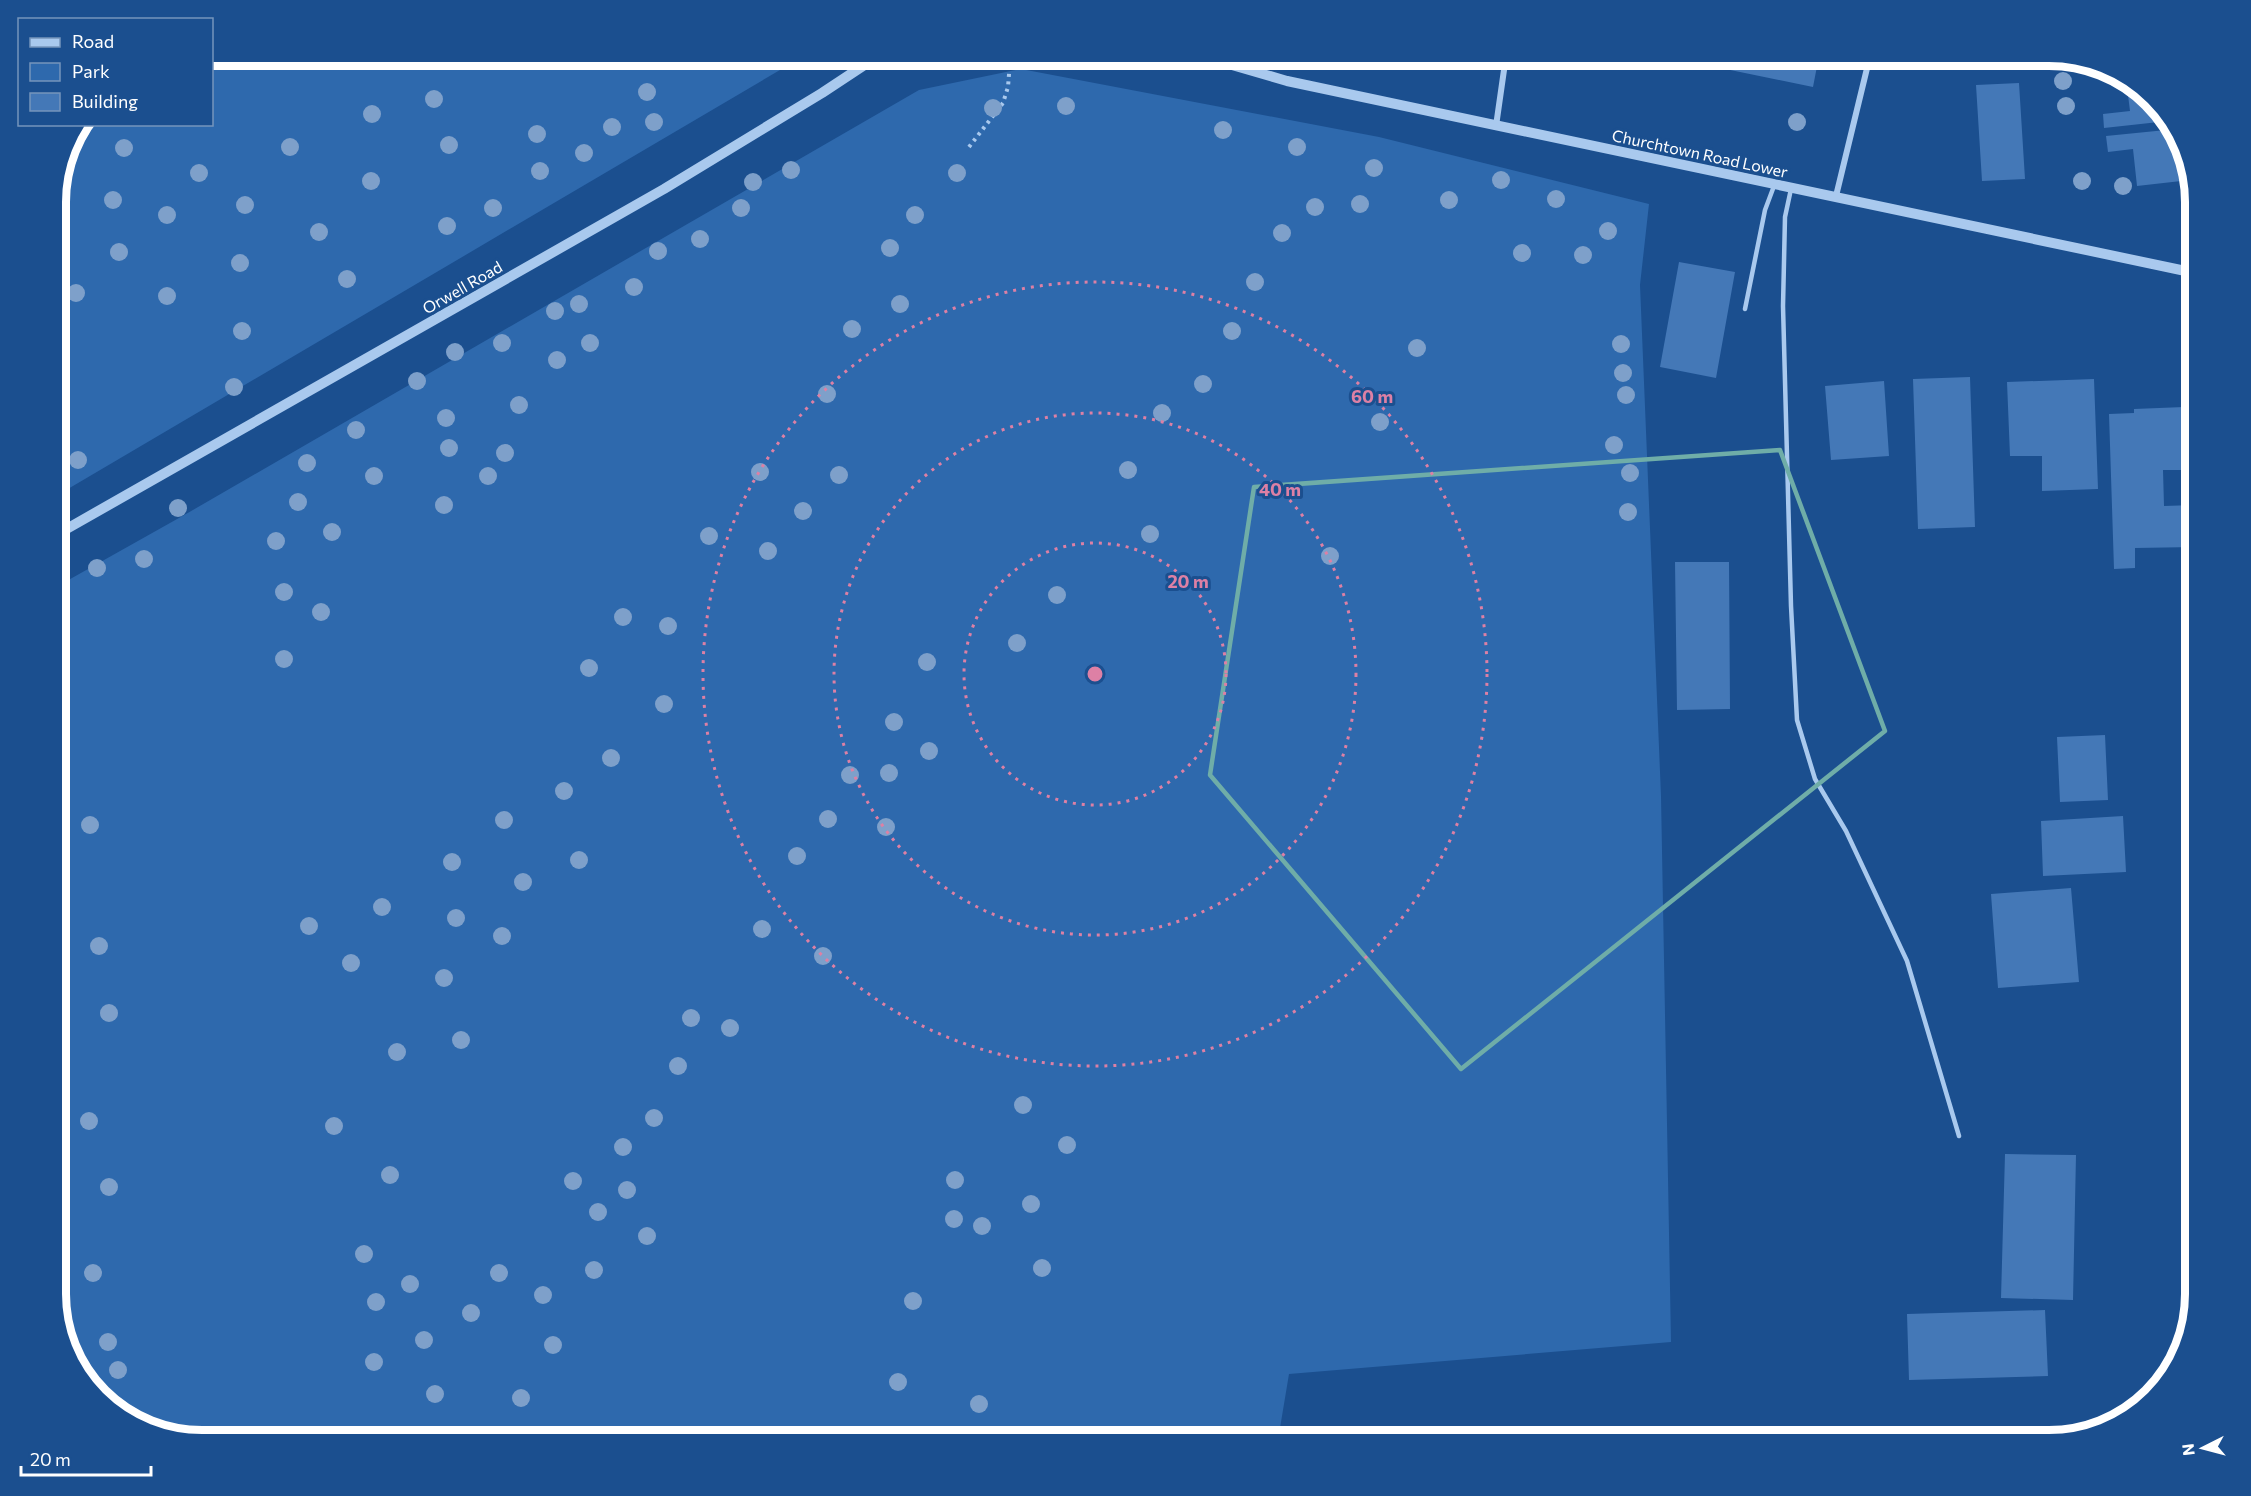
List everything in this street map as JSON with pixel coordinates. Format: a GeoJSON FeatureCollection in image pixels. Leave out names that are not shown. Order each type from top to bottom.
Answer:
{"type":"FeatureCollection","features":[{"type":"Feature","properties":{"kind":"street","name":"Orwell Road"},"geometry":{"type":"LineString","coordinates":[[66,529],[664,189],[863,66]]}},
{"type":"Feature","properties":{"kind":"street","name":"Churchtown Road Lower"},"geometry":{"type":"LineString","coordinates":[[1235,66],[1287,81],[2185,271]]}},
{"type":"Feature","properties":{"kind":"street"},"geometry":{"type":"LineString","coordinates":[[1496,126],[1505,66]]}},
{"type":"Feature","properties":{"kind":"street"},"geometry":{"type":"LineString","coordinates":[[1836,196],[1868,66]]}},
{"type":"Feature","properties":{"kind":"lane"},"geometry":{"type":"LineString","coordinates":[[1745,309],[1765,210],[1775,183]]}},
{"type":"Feature","properties":{"kind":"lane"},"geometry":{"type":"LineString","coordinates":[[1792,187],[1785,217],[1783,306],[1791,606],[1797,720],[1815,779],[1846,831],[1907,960],[1959,1137]]}},
{"type":"Feature","properties":{"kind":"path"},"geometry":{"type":"LineString","coordinates":[[969,147],[1003,103],[1008,87],[1010,66]]}},
{"type":"Feature","properties":{"kind":"highlighted area"},"geometry":{"type":"Polygon","coordinates":[[[1780,450],[1885,731],[1461,1069],[1210,775],[1254,487],[1780,450]]]}},
{"type":"Feature","properties":{"kind":"green space"},"geometry":{"type":"Polygon","coordinates":[[[213,66],[786,66],[66,490],[66,193],[76,150],[90,126],[213,126],[213,66]]]}},
{"type":"Feature","properties":{"kind":"green space"},"geometry":{"type":"Polygon","coordinates":[[[1021,69],[1379,137],[1649,204],[1640,285],[1661,796],[1671,1342],[1289,1374],[1280,1430],[202,1430],[167,1425],[142,1416],[112,1396],[84,1362],[76,1346],[66,1303],[66,581],[919,90],[1021,69]]]}},
{"type":"Feature","properties":{"kind":"building"},"geometry":{"type":"Polygon","coordinates":[[[1711,66],[1817,66],[1813,87],[1711,66]]]}},
{"type":"Feature","properties":{"kind":"building"},"geometry":{"type":"Polygon","coordinates":[[[2019,83],[2025,179],[1982,181],[1976,85],[2019,83]]]}},
{"type":"Feature","properties":{"kind":"building"},"geometry":{"type":"Polygon","coordinates":[[[2128,92],[2139,100],[2159,122],[2104,128],[2103,114],[2130,111],[2128,92]]]}},
{"type":"Feature","properties":{"kind":"building"},"geometry":{"type":"Polygon","coordinates":[[[2164,130],[2175,150],[2183,181],[2137,186],[2133,149],[2108,152],[2106,136],[2164,130]]]}},
{"type":"Feature","properties":{"kind":"building"},"geometry":{"type":"Polygon","coordinates":[[[1679,262],[1735,272],[1716,378],[1660,367],[1679,262]]]}},
{"type":"Feature","properties":{"kind":"building"},"geometry":{"type":"Polygon","coordinates":[[[1970,377],[1975,527],[1918,529],[1913,379],[1970,377]]]}},
{"type":"Feature","properties":{"kind":"building"},"geometry":{"type":"Polygon","coordinates":[[[2094,379],[2098,489],[2042,491],[2042,456],[2010,456],[2007,382],[2094,379]]]}},
{"type":"Feature","properties":{"kind":"building"},"geometry":{"type":"Polygon","coordinates":[[[1884,381],[1889,456],[1831,460],[1825,386],[1884,381]]]}},
{"type":"Feature","properties":{"kind":"building"},"geometry":{"type":"Polygon","coordinates":[[[2184,407],[2185,470],[2163,470],[2164,506],[2185,505],[2185,547],[2135,548],[2135,568],[2114,569],[2109,414],[2134,413],[2134,409],[2184,407]]]}},
{"type":"Feature","properties":{"kind":"building"},"geometry":{"type":"Polygon","coordinates":[[[1675,562],[1729,562],[1730,709],[1677,710],[1675,562]]]}},
{"type":"Feature","properties":{"kind":"building"},"geometry":{"type":"Polygon","coordinates":[[[2105,735],[2108,800],[2060,802],[2057,737],[2105,735]]]}},
{"type":"Feature","properties":{"kind":"building"},"geometry":{"type":"Polygon","coordinates":[[[2123,816],[2126,872],[2043,876],[2041,821],[2123,816]]]}},
{"type":"Feature","properties":{"kind":"building"},"geometry":{"type":"Polygon","coordinates":[[[2071,888],[2079,982],[1998,988],[1991,894],[2071,888]]]}},
{"type":"Feature","properties":{"kind":"building"},"geometry":{"type":"Polygon","coordinates":[[[2005,1154],[2076,1155],[2073,1300],[2001,1298],[2005,1154]]]}},
{"type":"Feature","properties":{"kind":"building"},"geometry":{"type":"Polygon","coordinates":[[[2045,1310],[2048,1376],[1909,1380],[1907,1314],[2045,1310]]]}}]}
